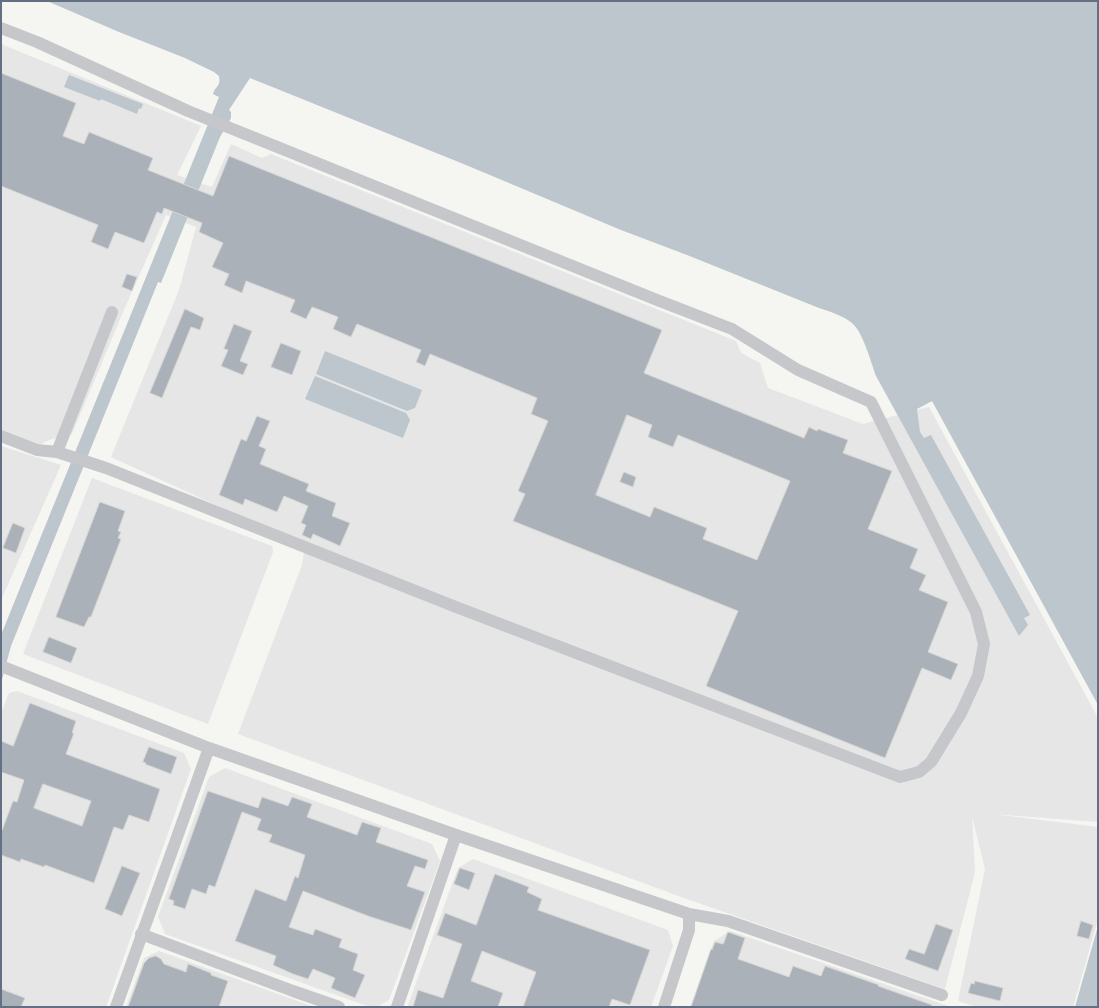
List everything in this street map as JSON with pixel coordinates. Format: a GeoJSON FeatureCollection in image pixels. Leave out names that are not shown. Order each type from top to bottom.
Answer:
{"type":"FeatureCollection","features":[{"type":"Feature","properties":{"kind":"street"},"geometry":{"type":"LineString","coordinates":[[1,28],[37,42],[238,132],[732,329],[798,370],[871,402],[976,612],[984,644],[978,676],[961,713],[931,762],[918,772],[900,777],[465,611],[106,468],[57,452],[37,450],[1,436]]}},
{"type":"Feature","properties":{"kind":"street"},"geometry":{"type":"LineString","coordinates":[[57,452],[112,312]]}},
{"type":"Feature","properties":{"kind":"street"},"geometry":{"type":"LineString","coordinates":[[4,667],[209,748],[456,835],[689,914],[728,921],[942,995]]}},
{"type":"Feature","properties":{"kind":"street"},"geometry":{"type":"LineString","coordinates":[[116,1007],[209,748]]}},
{"type":"Feature","properties":{"kind":"street"},"geometry":{"type":"LineString","coordinates":[[397,1007],[456,835]]}},
{"type":"Feature","properties":{"kind":"street"},"geometry":{"type":"LineString","coordinates":[[664,1007],[689,930],[689,914]]}},
{"type":"Feature","properties":{"kind":"street"},"geometry":{"type":"LineString","coordinates":[[141,934],[339,1007]]}},
{"type":"Feature","properties":{"kind":"shaded area"},"geometry":{"type":"Polygon","coordinates":[[[47,1],[1098,1],[1098,705],[932,401],[917,409],[920,432],[924,438],[931,435],[1030,615],[1024,618],[1028,625],[1019,636],[876,376],[858,330],[846,319],[621,230],[250,78],[229,110],[231,118],[220,137],[161,283],[158,282],[11,646],[1,683],[1,635],[219,97],[213,94],[219,84],[219,76],[214,72],[185,58],[47,1]]]}},
{"type":"Feature","properties":{"kind":"shaded area"},"geometry":{"type":"Polygon","coordinates":[[[1,44],[201,126],[177,175],[212,187],[231,144],[262,158],[271,154],[736,341],[741,353],[760,363],[768,388],[863,424],[929,407],[1098,718],[1098,822],[992,814],[1098,827],[1098,919],[1073,1007],[977,1007],[958,1001],[985,869],[972,816],[975,872],[945,989],[684,898],[238,734],[302,565],[306,542],[242,517],[111,457],[179,290],[196,227],[166,215],[72,434],[49,440],[39,445],[1,430],[1,44]]]}},
{"type":"Feature","properties":{"kind":"shaded area"},"geometry":{"type":"Polygon","coordinates":[[[69,75],[143,104],[141,109],[139,108],[137,114],[101,99],[100,101],[64,87],[69,75]]]}},
{"type":"Feature","properties":{"kind":"shaded area"},"geometry":{"type":"Polygon","coordinates":[[[325,351],[422,390],[415,408],[407,411],[316,374],[325,351]]]}},
{"type":"Feature","properties":{"kind":"shaded area"},"geometry":{"type":"Polygon","coordinates":[[[315,376],[406,413],[410,420],[403,438],[305,399],[315,376]]]}},
{"type":"Feature","properties":{"kind":"shaded area"},"geometry":{"type":"Polygon","coordinates":[[[1,446],[61,465],[1,600],[1,446]]]}},
{"type":"Feature","properties":{"kind":"shaded area"},"geometry":{"type":"Polygon","coordinates":[[[92,478],[272,546],[273,552],[208,724],[23,654],[92,478]]]}},
{"type":"Feature","properties":{"kind":"shaded area"},"geometry":{"type":"Polygon","coordinates":[[[17,691],[184,753],[191,769],[106,1007],[1,1007],[1,713],[9,693],[17,691]]]}},
{"type":"Feature","properties":{"kind":"shaded area"},"geometry":{"type":"Polygon","coordinates":[[[225,768],[432,844],[440,861],[389,1000],[377,1007],[370,1007],[165,934],[158,917],[209,777],[225,768]]]}},
{"type":"Feature","properties":{"kind":"shaded area"},"geometry":{"type":"Polygon","coordinates":[[[473,859],[668,930],[673,946],[651,1007],[409,1007],[408,1005],[458,868],[473,859]]]}},
{"type":"Feature","properties":{"kind":"shaded area"},"geometry":{"type":"Polygon","coordinates":[[[1098,926],[1098,1007],[1075,1007],[1098,926]]]}},
{"type":"Feature","properties":{"kind":"shaded area"},"geometry":{"type":"Polygon","coordinates":[[[730,931],[951,1007],[690,1007],[714,941],[730,931]]]}},
{"type":"Feature","properties":{"kind":"shaded area"},"geometry":{"type":"Polygon","coordinates":[[[159,951],[314,1007],[126,1007],[144,958],[159,951]]]}},
{"type":"Feature","properties":{"kind":"building"},"geometry":{"type":"Polygon","coordinates":[[[1,73],[76,103],[63,136],[84,144],[89,132],[153,158],[148,170],[213,196],[229,156],[662,330],[644,373],[804,438],[809,427],[848,440],[843,453],[892,471],[868,529],[918,549],[910,568],[926,575],[919,590],[948,602],[928,652],[958,664],[951,680],[922,668],[885,758],[706,686],[738,611],[513,521],[525,494],[518,491],[548,421],[531,414],[537,398],[430,354],[425,366],[416,362],[421,350],[357,324],[351,337],[333,329],[338,317],[312,307],[306,319],[290,312],[295,300],[246,281],[242,293],[224,285],[229,274],[212,267],[223,243],[199,232],[202,223],[164,208],[162,214],[157,212],[144,243],[115,232],[108,249],[91,242],[98,225],[1,186],[1,73]],[[627,415],[596,495],[650,517],[654,507],[707,528],[703,539],[757,560],[790,481],[678,435],[673,447],[648,437],[652,425],[627,415]]]}},
{"type":"Feature","properties":{"kind":"building"},"geometry":{"type":"Polygon","coordinates":[[[127,274],[137,277],[132,291],[122,287],[127,274]]]}},
{"type":"Feature","properties":{"kind":"building"},"geometry":{"type":"Polygon","coordinates":[[[185,309],[204,318],[200,330],[191,327],[162,398],[150,393],[185,309]]]}},
{"type":"Feature","properties":{"kind":"building"},"geometry":{"type":"Polygon","coordinates":[[[234,324],[252,331],[240,361],[248,364],[243,375],[221,366],[228,350],[224,349],[234,324]]]}},
{"type":"Feature","properties":{"kind":"building"},"geometry":{"type":"Polygon","coordinates":[[[281,343],[301,351],[292,375],[271,367],[281,343]]]}},
{"type":"Feature","properties":{"kind":"building"},"geometry":{"type":"Polygon","coordinates":[[[257,416],[270,421],[259,446],[266,449],[260,464],[309,484],[306,491],[336,503],[332,516],[350,523],[340,546],[313,534],[311,539],[302,535],[306,525],[301,523],[308,506],[284,496],[277,512],[245,499],[243,505],[219,495],[241,439],[246,441],[257,416]]]}},
{"type":"Feature","properties":{"kind":"building"},"geometry":{"type":"Polygon","coordinates":[[[624,472],[636,477],[633,487],[620,482],[624,472]]]}},
{"type":"Feature","properties":{"kind":"building"},"geometry":{"type":"Polygon","coordinates":[[[100,502],[125,511],[118,531],[121,532],[118,538],[121,539],[91,617],[89,617],[84,627],[56,617],[100,502]]]}},
{"type":"Feature","properties":{"kind":"building"},"geometry":{"type":"Polygon","coordinates":[[[13,523],[25,528],[16,553],[3,548],[13,523]]]}},
{"type":"Feature","properties":{"kind":"building"},"geometry":{"type":"Polygon","coordinates":[[[49,637],[77,648],[71,663],[43,652],[49,637]]]}},
{"type":"Feature","properties":{"kind":"building"},"geometry":{"type":"Polygon","coordinates":[[[30,703],[76,721],[72,733],[74,733],[66,754],[160,789],[149,822],[129,815],[123,830],[114,827],[94,883],[45,865],[44,867],[21,859],[20,862],[1,855],[1,833],[13,801],[17,802],[24,780],[1,772],[1,741],[13,746],[30,703]],[[43,784],[34,808],[82,826],[91,801],[43,784]]]}},
{"type":"Feature","properties":{"kind":"building"},"geometry":{"type":"Polygon","coordinates":[[[149,747],[177,757],[171,774],[143,762],[149,747]]]}},
{"type":"Feature","properties":{"kind":"building"},"geometry":{"type":"Polygon","coordinates":[[[208,791],[258,808],[262,797],[288,806],[292,797],[312,804],[307,817],[357,835],[362,822],[381,828],[376,842],[428,860],[425,869],[415,866],[407,886],[425,892],[411,930],[303,891],[289,927],[313,935],[315,929],[342,939],[339,947],[358,954],[353,970],[365,975],[355,998],[331,988],[335,978],[313,969],[308,979],[293,974],[273,965],[276,956],[235,941],[255,889],[286,901],[295,876],[298,878],[305,855],[269,842],[272,835],[257,830],[261,819],[242,812],[215,887],[209,885],[206,894],[192,889],[185,909],[173,905],[174,901],[169,899],[208,791]]]}},
{"type":"Feature","properties":{"kind":"building"},"geometry":{"type":"Polygon","coordinates":[[[122,866],[140,873],[122,916],[105,909],[122,866]]]}},
{"type":"Feature","properties":{"kind":"building"},"geometry":{"type":"Polygon","coordinates":[[[460,868],[475,873],[469,890],[454,884],[460,868]]]}},
{"type":"Feature","properties":{"kind":"building"},"geometry":{"type":"Polygon","coordinates":[[[495,874],[529,887],[527,892],[542,899],[538,910],[650,950],[630,1005],[612,999],[609,1007],[523,1007],[536,972],[482,951],[471,981],[503,993],[498,1007],[413,1007],[418,990],[443,998],[462,944],[437,935],[445,913],[476,925],[495,874]]]}},
{"type":"Feature","properties":{"kind":"building"},"geometry":{"type":"Polygon","coordinates":[[[1081,921],[1093,925],[1089,939],[1077,936],[1081,921]]]}},
{"type":"Feature","properties":{"kind":"building"},"geometry":{"type":"Polygon","coordinates":[[[936,924],[953,930],[938,971],[905,959],[909,949],[924,954],[936,924]]]}},
{"type":"Feature","properties":{"kind":"building"},"geometry":{"type":"Polygon","coordinates":[[[728,932],[745,938],[738,959],[789,977],[793,966],[821,976],[825,966],[932,1005],[931,1007],[691,1007],[711,949],[715,942],[723,944],[728,932]]]}},
{"type":"Feature","properties":{"kind":"building"},"geometry":{"type":"Polygon","coordinates":[[[156,956],[164,964],[186,972],[188,964],[228,981],[219,1007],[128,1007],[144,963],[149,958],[156,956]]]}},
{"type":"Feature","properties":{"kind":"building"},"geometry":{"type":"Polygon","coordinates":[[[975,981],[1003,988],[1000,1001],[968,993],[971,983],[974,984],[975,981]]]}},
{"type":"Feature","properties":{"kind":"building"},"geometry":{"type":"Polygon","coordinates":[[[1,989],[25,998],[21,1007],[1,1007],[1,989]]]}}]}
